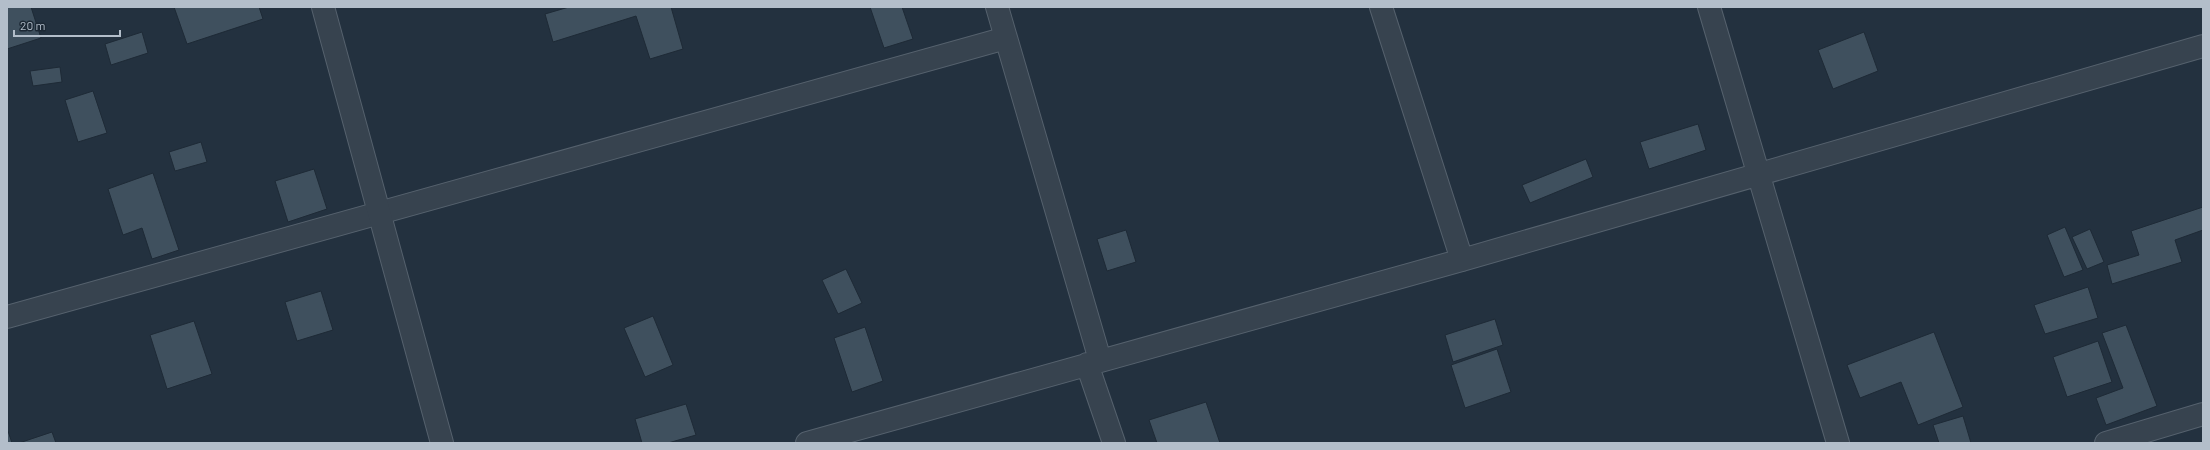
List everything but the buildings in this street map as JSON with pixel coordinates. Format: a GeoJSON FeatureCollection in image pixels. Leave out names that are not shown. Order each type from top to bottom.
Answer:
{"type":"FeatureCollection","features":[{"type":"Feature","properties":{"kind":"street"},"geometry":{"type":"LineString","coordinates":[[322,7],[442,443]]}},
{"type":"Feature","properties":{"kind":"street"},"geometry":{"type":"LineString","coordinates":[[997,7],[1094,362],[1114,443]]}},
{"type":"Feature","properties":{"kind":"street"},"geometry":{"type":"LineString","coordinates":[[1381,7],[1462,260]]}},
{"type":"Feature","properties":{"kind":"street"},"geometry":{"type":"LineString","coordinates":[[1709,7],[1760,175],[1838,443]]}},
{"type":"Feature","properties":{"kind":"street"},"geometry":{"type":"LineString","coordinates":[[7,316],[1006,38]]}},
{"type":"Feature","properties":{"kind":"street"},"geometry":{"type":"LineString","coordinates":[[807,443],[1462,260],[2203,46]]}},
{"type":"Feature","properties":{"kind":"street"},"geometry":{"type":"LineString","coordinates":[[2106,443],[2203,414]]}}]}
